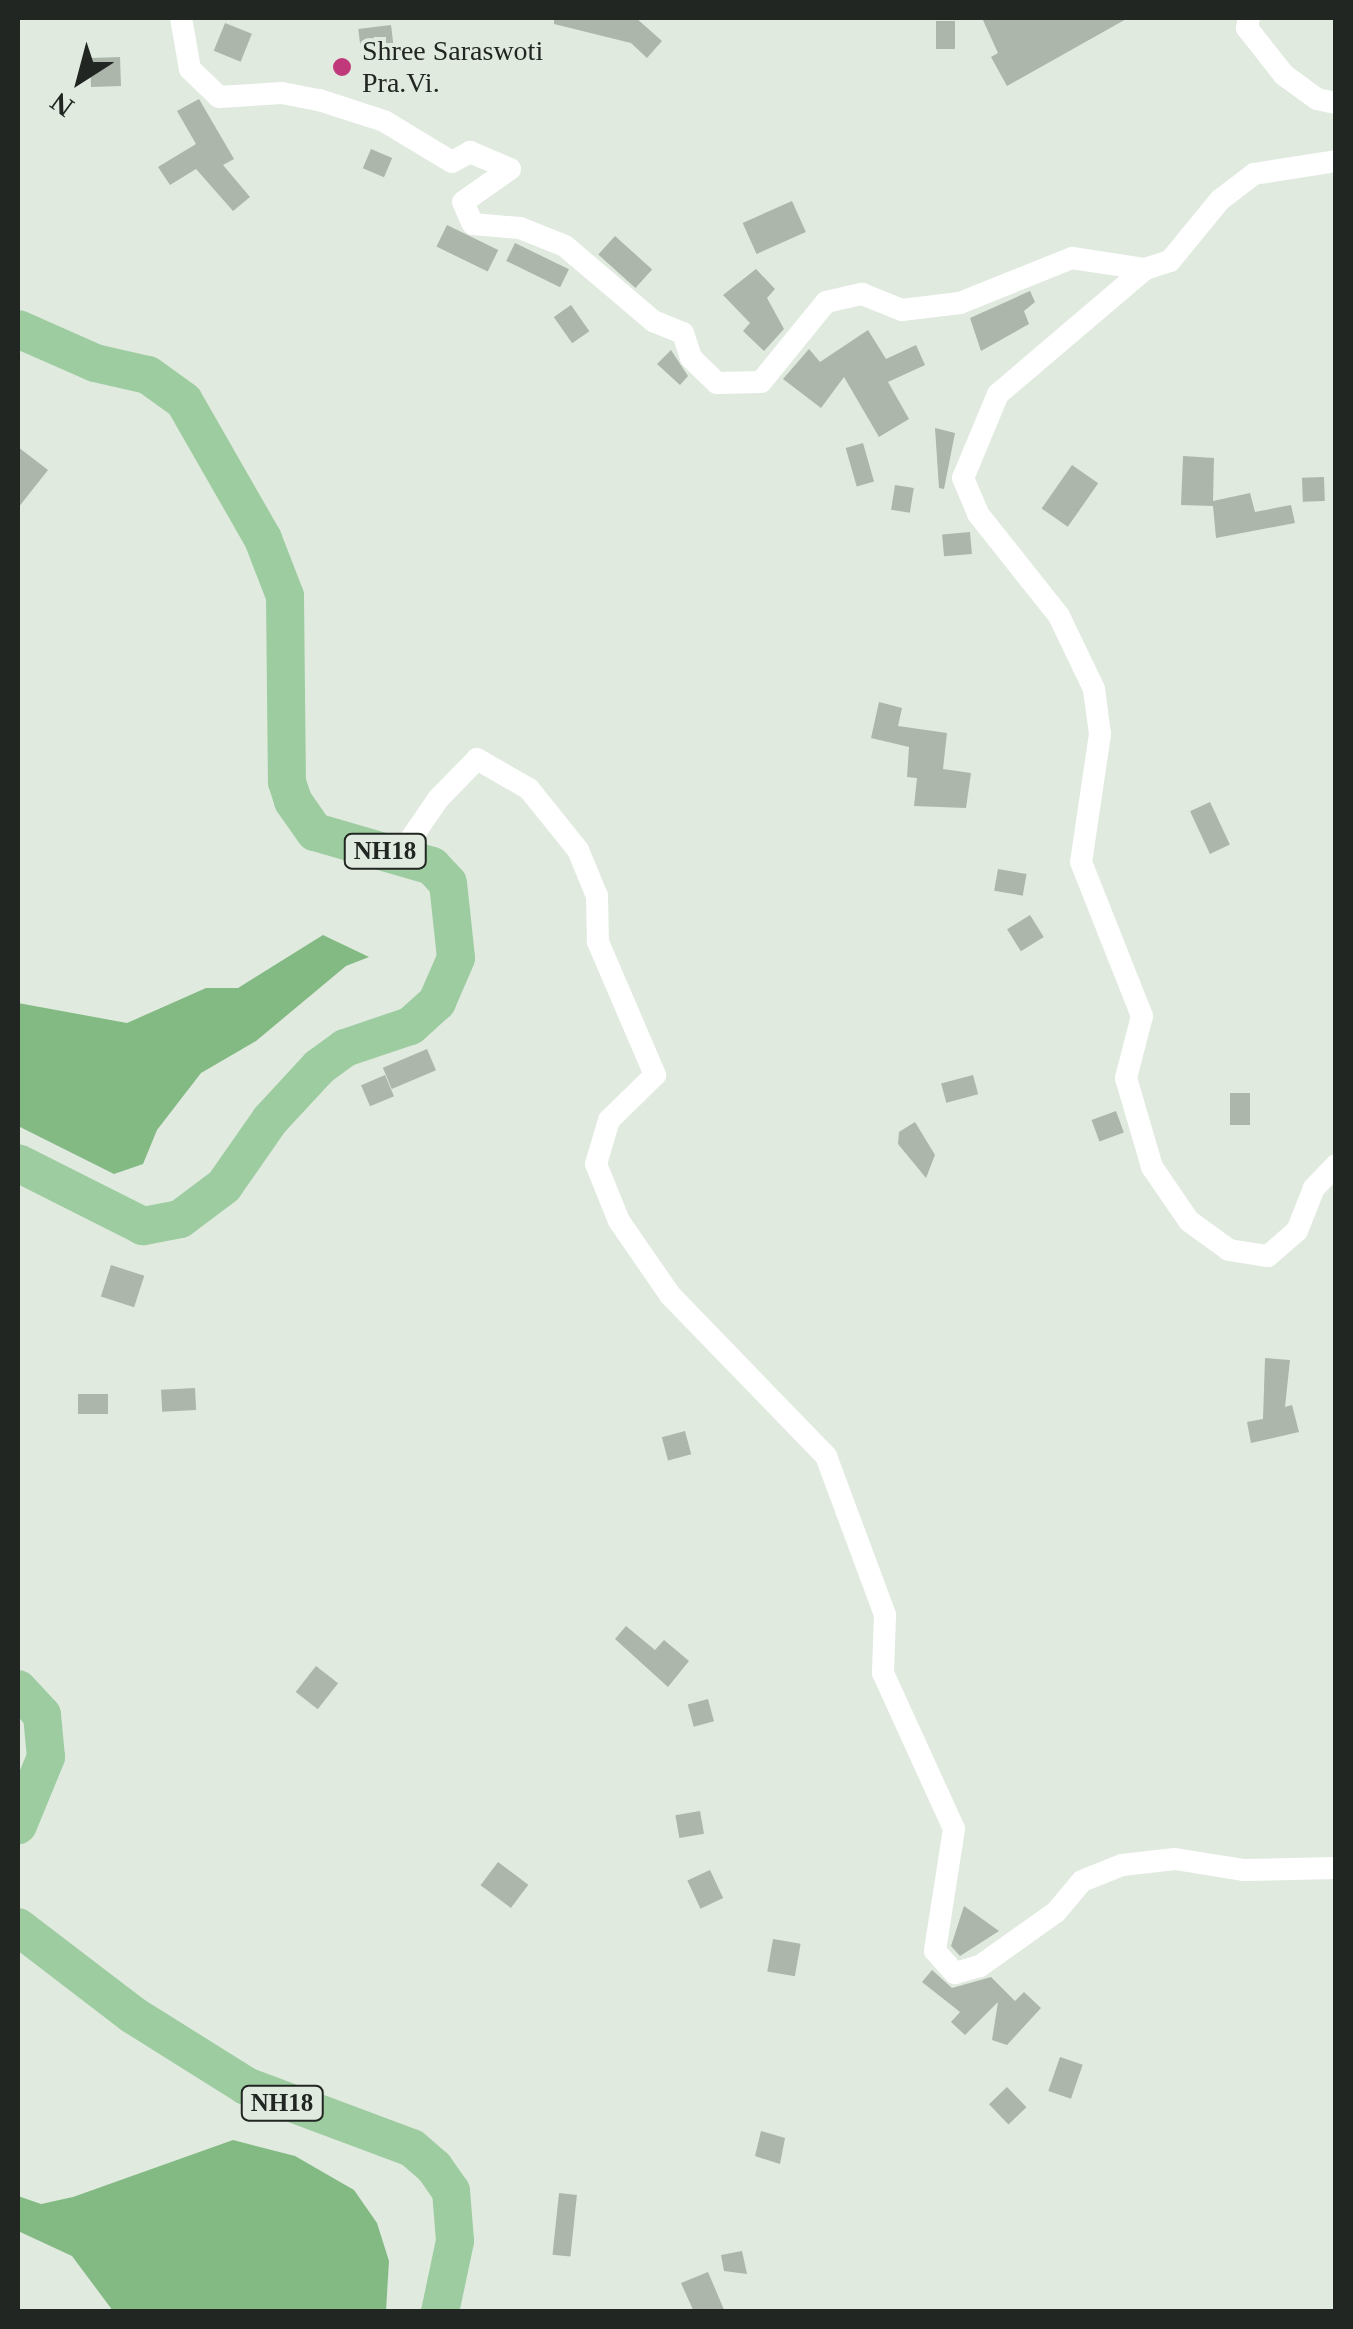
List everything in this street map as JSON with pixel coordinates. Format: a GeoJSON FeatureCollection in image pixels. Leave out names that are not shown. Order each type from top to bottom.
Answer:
{"type":"FeatureCollection","features":[{"type":"Feature","properties":{"kind":"main road","name":"NH18"},"geometry":{"type":"LineString","coordinates":[[18,328],[95,363],[148,375],[184,401],[264,539],[285,596],[287,782],[293,801],[316,832],[423,860],[448,883],[456,958],[437,1002],[410,1026],[346,1048],[319,1068],[203,1206],[170,1223],[142,1226],[18,1163]]}},
{"type":"Feature","properties":{"kind":"main road"},"geometry":{"type":"LineString","coordinates":[[18,1689],[42,1715],[46,1756],[18,1825]]}},
{"type":"Feature","properties":{"kind":"main road","name":"NH18"},"geometry":{"type":"LineString","coordinates":[[18,1927],[134,2015],[246,2086],[412,2148],[434,2167],[451,2190],[455,2241],[440,2312]]}},
{"type":"Feature","properties":{"kind":"street"},"geometry":{"type":"LineString","coordinates":[[181,18],[190,69],[220,97],[282,93],[319,100],[384,121],[452,162],[470,152],[510,169],[463,202],[473,224],[520,228],[566,246],[653,320],[683,333],[690,358],[716,383],[761,382],[826,302],[862,294],[902,310],[960,302],[1072,258],[1145,269]]}},
{"type":"Feature","properties":{"kind":"street"},"geometry":{"type":"LineString","coordinates":[[1249,18],[1247,28],[1284,75],[1317,100],[1336,103]]}},
{"type":"Feature","properties":{"kind":"street"},"geometry":{"type":"LineString","coordinates":[[1336,161],[1254,174],[1220,200],[1170,261],[1145,269],[998,394],[963,478],[978,514],[1059,616],[1094,689],[1100,734],[1080,862],[1142,1016],[1126,1078],[1152,1166],[1189,1221],[1229,1250],[1268,1256],[1296,1231],[1314,1188],[1336,1165]]}},
{"type":"Feature","properties":{"kind":"street"},"geometry":{"type":"LineString","coordinates":[[401,854],[439,798],[477,759],[529,788],[578,850],[597,896],[598,942],[655,1075],[609,1120],[596,1164],[619,1221],[670,1295],[826,1456],[885,1615],[883,1673],[954,1829],[935,1951],[955,1973],[980,1966],[1056,1912],[1082,1881],[1122,1865],[1175,1859],[1244,1870],[1336,1868]]}},
{"type":"Feature","properties":{"kind":"green space"},"geometry":{"type":"Polygon","coordinates":[[[323,935],[369,957],[346,966],[256,1041],[201,1073],[157,1130],[143,1164],[114,1174],[18,1126],[18,1003],[127,1023],[206,988],[238,988],[323,935]]]}},
{"type":"Feature","properties":{"kind":"green space"},"geometry":{"type":"Polygon","coordinates":[[[233,2140],[295,2156],[354,2190],[377,2223],[389,2261],[386,2311],[113,2311],[72,2256],[18,2231],[18,2196],[41,2204],[73,2197],[233,2140]]]}},
{"type":"Feature","properties":{"kind":"building"},"geometry":{"type":"Polygon","coordinates":[[[554,18],[636,18],[662,41],[647,58],[631,43],[554,24],[554,18]]]}},
{"type":"Feature","properties":{"kind":"building"},"geometry":{"type":"Polygon","coordinates":[[[982,18],[1128,18],[1007,86],[991,57],[998,53],[982,18]]]}},
{"type":"Feature","properties":{"kind":"building"},"geometry":{"type":"Polygon","coordinates":[[[936,21],[955,21],[955,49],[936,49],[936,21]]]}},
{"type":"Feature","properties":{"kind":"building"},"geometry":{"type":"Polygon","coordinates":[[[225,23],[252,34],[241,62],[214,51],[225,23]]]}},
{"type":"Feature","properties":{"kind":"building"},"geometry":{"type":"Polygon","coordinates":[[[391,25],[394,51],[361,55],[358,29],[391,25]]]}},
{"type":"Feature","properties":{"kind":"building"},"geometry":{"type":"Polygon","coordinates":[[[120,57],[121,86],[91,87],[90,58],[120,57]]]}},
{"type":"Feature","properties":{"kind":"building"},"geometry":{"type":"Polygon","coordinates":[[[199,99],[234,159],[223,165],[250,197],[233,211],[196,169],[170,185],[158,167],[196,144],[177,111],[199,99]]]}},
{"type":"Feature","properties":{"kind":"building"},"geometry":{"type":"Polygon","coordinates":[[[371,149],[392,158],[384,177],[363,168],[371,149]]]}},
{"type":"Feature","properties":{"kind":"building"},"geometry":{"type":"Polygon","coordinates":[[[792,201],[806,232],[756,254],[743,223],[792,201]]]}},
{"type":"Feature","properties":{"kind":"building"},"geometry":{"type":"Polygon","coordinates":[[[447,225],[498,250],[488,272],[436,247],[447,225]]]}},
{"type":"Feature","properties":{"kind":"building"},"geometry":{"type":"Polygon","coordinates":[[[615,236],[652,269],[635,288],[598,255],[615,236]]]}},
{"type":"Feature","properties":{"kind":"building"},"geometry":{"type":"Polygon","coordinates":[[[515,243],[569,269],[560,287],[506,261],[515,243]]]}},
{"type":"Feature","properties":{"kind":"building"},"geometry":{"type":"Polygon","coordinates":[[[756,269],[775,289],[767,298],[784,329],[764,351],[743,331],[750,323],[723,295],[756,269]]]}},
{"type":"Feature","properties":{"kind":"building"},"geometry":{"type":"Polygon","coordinates":[[[1030,291],[1035,302],[1024,311],[1029,324],[981,351],[970,318],[1030,291]]]}},
{"type":"Feature","properties":{"kind":"building"},"geometry":{"type":"Polygon","coordinates":[[[571,305],[589,331],[572,343],[554,317],[571,305]]]}},
{"type":"Feature","properties":{"kind":"building"},"geometry":{"type":"Polygon","coordinates":[[[868,330],[886,359],[916,345],[925,365],[888,382],[909,419],[879,437],[844,377],[821,408],[783,379],[809,349],[820,362],[868,330]]]}},
{"type":"Feature","properties":{"kind":"building"},"geometry":{"type":"Polygon","coordinates":[[[671,350],[688,376],[680,385],[657,364],[671,350]]]}},
{"type":"Feature","properties":{"kind":"building"},"geometry":{"type":"Polygon","coordinates":[[[935,428],[955,433],[944,489],[939,488],[935,428]]]}},
{"type":"Feature","properties":{"kind":"building"},"geometry":{"type":"Polygon","coordinates":[[[863,443],[874,481],[857,486],[846,448],[863,443]]]}},
{"type":"Feature","properties":{"kind":"building"},"geometry":{"type":"Polygon","coordinates":[[[18,447],[48,470],[18,508],[18,447]]]}},
{"type":"Feature","properties":{"kind":"building"},"geometry":{"type":"Polygon","coordinates":[[[1183,456],[1214,458],[1213,501],[1250,493],[1255,512],[1291,505],[1295,523],[1216,538],[1213,506],[1181,505],[1183,456]]]}},
{"type":"Feature","properties":{"kind":"building"},"geometry":{"type":"Polygon","coordinates":[[[1072,465],[1098,483],[1068,527],[1042,508],[1072,465]]]}},
{"type":"Feature","properties":{"kind":"building"},"geometry":{"type":"Polygon","coordinates":[[[1324,477],[1325,501],[1303,502],[1302,478],[1324,477]]]}},
{"type":"Feature","properties":{"kind":"building"},"geometry":{"type":"Polygon","coordinates":[[[895,485],[914,488],[910,513],[891,510],[895,485]]]}},
{"type":"Feature","properties":{"kind":"building"},"geometry":{"type":"Polygon","coordinates":[[[970,532],[972,554],[944,556],[942,534],[970,532]]]}},
{"type":"Feature","properties":{"kind":"building"},"geometry":{"type":"Polygon","coordinates":[[[879,702],[902,708],[898,726],[947,733],[943,769],[971,773],[966,808],[914,806],[917,778],[907,777],[909,747],[871,738],[879,702]]]}},
{"type":"Feature","properties":{"kind":"building"},"geometry":{"type":"Polygon","coordinates":[[[1210,802],[1230,845],[1210,854],[1190,811],[1210,802]]]}},
{"type":"Feature","properties":{"kind":"building"},"geometry":{"type":"Polygon","coordinates":[[[998,869],[1027,874],[1023,896],[994,891],[998,869]]]}},
{"type":"Feature","properties":{"kind":"building"},"geometry":{"type":"Polygon","coordinates":[[[1030,915],[1044,937],[1021,951],[1007,929],[1030,915]]]}},
{"type":"Feature","properties":{"kind":"building"},"geometry":{"type":"Polygon","coordinates":[[[427,1049],[436,1070],[392,1089],[383,1068],[427,1049]]]}},
{"type":"Feature","properties":{"kind":"building"},"geometry":{"type":"Polygon","coordinates":[[[385,1075],[394,1096],[370,1106],[361,1085],[385,1075]]]}},
{"type":"Feature","properties":{"kind":"building"},"geometry":{"type":"Polygon","coordinates":[[[973,1075],[978,1094],[946,1103],[941,1084],[973,1075]]]}},
{"type":"Feature","properties":{"kind":"building"},"geometry":{"type":"Polygon","coordinates":[[[1230,1093],[1250,1093],[1250,1125],[1230,1125],[1230,1093]]]}},
{"type":"Feature","properties":{"kind":"building"},"geometry":{"type":"Polygon","coordinates":[[[1116,1111],[1124,1133],[1099,1142],[1092,1120],[1116,1111]]]}},
{"type":"Feature","properties":{"kind":"building"},"geometry":{"type":"Polygon","coordinates":[[[915,1122],[935,1155],[926,1178],[898,1144],[899,1132],[915,1122]]]}},
{"type":"Feature","properties":{"kind":"building"},"geometry":{"type":"Polygon","coordinates":[[[111,1265],[144,1276],[134,1307],[101,1296],[111,1265]]]}},
{"type":"Feature","properties":{"kind":"building"},"geometry":{"type":"Polygon","coordinates":[[[1265,1358],[1290,1360],[1285,1407],[1292,1405],[1299,1432],[1251,1443],[1247,1422],[1263,1419],[1265,1358]]]}},
{"type":"Feature","properties":{"kind":"building"},"geometry":{"type":"Polygon","coordinates":[[[195,1388],[196,1410],[162,1412],[161,1390],[195,1388]]]}},
{"type":"Feature","properties":{"kind":"building"},"geometry":{"type":"Polygon","coordinates":[[[78,1394],[108,1394],[108,1414],[78,1414],[78,1394]]]}},
{"type":"Feature","properties":{"kind":"building"},"geometry":{"type":"Polygon","coordinates":[[[685,1431],[691,1454],[668,1460],[662,1437],[685,1431]]]}},
{"type":"Feature","properties":{"kind":"building"},"geometry":{"type":"Polygon","coordinates":[[[626,1626],[655,1650],[664,1640],[689,1661],[668,1687],[615,1639],[626,1626]]]}},
{"type":"Feature","properties":{"kind":"building"},"geometry":{"type":"Polygon","coordinates":[[[316,1666],[338,1683],[318,1709],[296,1692],[316,1666]]]}},
{"type":"Feature","properties":{"kind":"building"},"geometry":{"type":"Polygon","coordinates":[[[708,1699],[714,1721],[694,1727],[688,1704],[708,1699]]]}},
{"type":"Feature","properties":{"kind":"building"},"geometry":{"type":"Polygon","coordinates":[[[700,1811],[704,1834],[679,1838],[675,1815],[700,1811]]]}},
{"type":"Feature","properties":{"kind":"building"},"geometry":{"type":"Polygon","coordinates":[[[498,1862],[528,1885],[511,1908],[481,1885],[498,1862]]]}},
{"type":"Feature","properties":{"kind":"building"},"geometry":{"type":"Polygon","coordinates":[[[710,1870],[723,1898],[700,1909],[687,1881],[710,1870]]]}},
{"type":"Feature","properties":{"kind":"building"},"geometry":{"type":"Polygon","coordinates":[[[964,1906],[999,1931],[960,1956],[951,1946],[964,1906]]]}},
{"type":"Feature","properties":{"kind":"building"},"geometry":{"type":"Polygon","coordinates":[[[773,1939],[801,1944],[795,1976],[767,1971],[773,1939]]]}},
{"type":"Feature","properties":{"kind":"building"},"geometry":{"type":"Polygon","coordinates":[[[932,1970],[952,1988],[991,1977],[1015,2001],[1024,1992],[1041,2008],[1007,2045],[992,2040],[998,2002],[965,2035],[951,2022],[960,2012],[922,1982],[932,1970]]]}},
{"type":"Feature","properties":{"kind":"building"},"geometry":{"type":"Polygon","coordinates":[[[1060,2057],[1083,2065],[1071,2099],[1048,2091],[1060,2057]]]}},
{"type":"Feature","properties":{"kind":"building"},"geometry":{"type":"Polygon","coordinates":[[[1007,2087],[1026,2107],[1008,2125],[989,2104],[1007,2087]]]}},
{"type":"Feature","properties":{"kind":"building"},"geometry":{"type":"Polygon","coordinates":[[[761,2131],[785,2138],[780,2164],[755,2156],[761,2131]]]}},
{"type":"Feature","properties":{"kind":"building"},"geometry":{"type":"Polygon","coordinates":[[[559,2193],[577,2195],[570,2257],[553,2255],[559,2193]]]}},
{"type":"Feature","properties":{"kind":"building"},"geometry":{"type":"Polygon","coordinates":[[[742,2251],[747,2274],[724,2271],[721,2255],[742,2251]]]}},
{"type":"Feature","properties":{"kind":"building"},"geometry":{"type":"Polygon","coordinates":[[[708,2272],[725,2312],[694,2312],[681,2283],[708,2272]]]}},
{"type":"Feature","properties":{"kind":"place","name":"Shree Saraswoti Pra.Vi."},"geometry":{"type":"Point","coordinates":[342,67]}}]}
